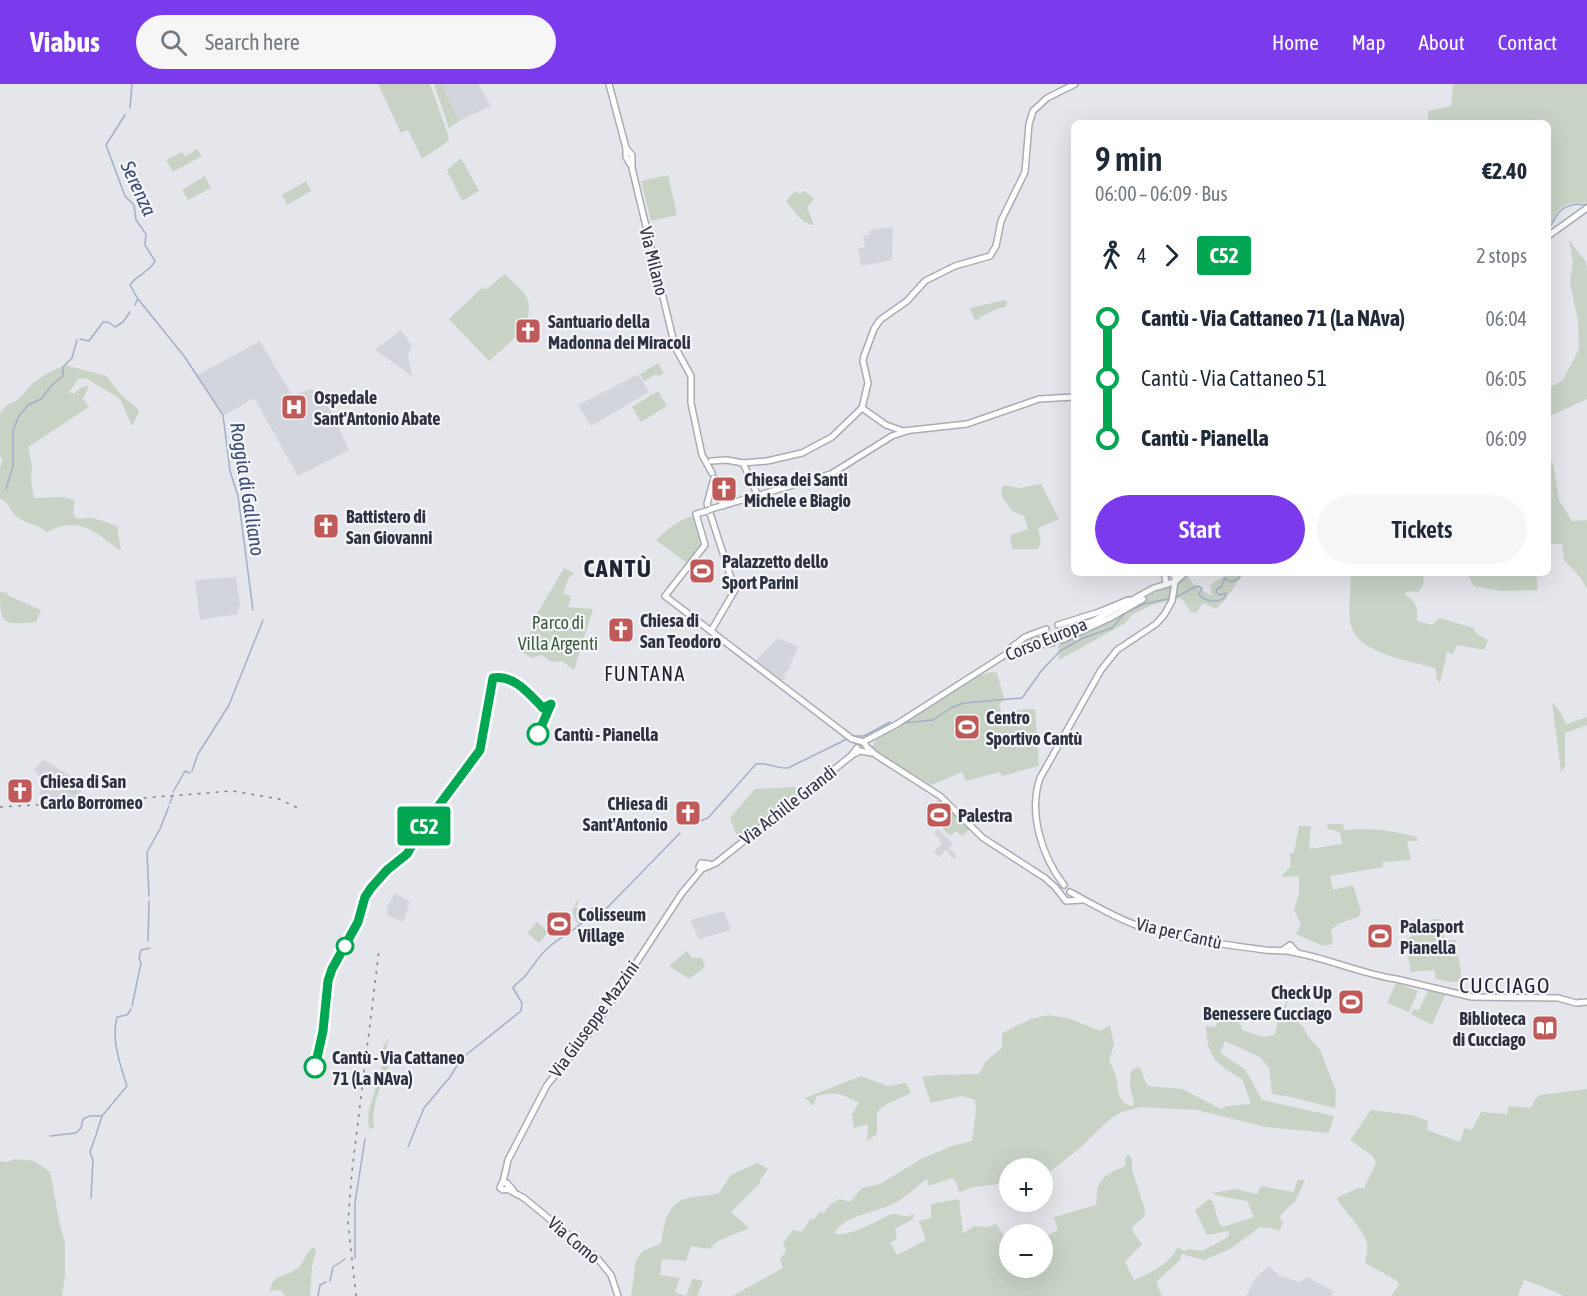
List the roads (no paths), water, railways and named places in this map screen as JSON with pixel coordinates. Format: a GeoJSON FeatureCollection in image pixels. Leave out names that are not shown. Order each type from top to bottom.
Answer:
{"type":"FeatureCollection","features":[{"type":"Feature","properties":{"kind":"main road","name":"Via Milano"},"geometry":{"type":"LineString","coordinates":[[609,84],[632,168],[675,347],[691,376],[691,404],[703,457],[713,476]]}},
{"type":"Feature","properties":{"kind":"main road"},"geometry":{"type":"LineString","coordinates":[[703,457],[711,461],[727,460],[743,463],[767,461],[802,453],[836,435],[862,408],[868,383],[863,361],[873,332],[880,320],[907,301],[919,285],[955,266],[990,256],[995,248],[1001,221],[1025,172],[1029,124],[1033,111],[1047,98],[1075,84]]}},
{"type":"Feature","properties":{"kind":"main road"},"geometry":{"type":"LineString","coordinates":[[1551,234],[1587,208]]}},
{"type":"Feature","properties":{"kind":"main road"},"geometry":{"type":"LineString","coordinates":[[1071,397],[1039,399],[967,424],[911,429],[902,432],[837,472],[696,514],[705,545],[665,596],[862,747],[929,786],[988,842],[1045,878],[1058,883],[1070,892],[1075,901]]}},
{"type":"Feature","properties":{"kind":"main road"},"geometry":{"type":"LineString","coordinates":[[862,408],[886,425],[902,432]]}},
{"type":"Feature","properties":{"kind":"main road"},"geometry":{"type":"LineString","coordinates":[[711,461],[709,465],[723,506]]}},
{"type":"Feature","properties":{"kind":"main road"},"geometry":{"type":"LineString","coordinates":[[743,463],[758,496]]}},
{"type":"Feature","properties":{"kind":"main road"},"geometry":{"type":"LineString","coordinates":[[711,631],[735,590],[707,504],[713,476]]}},
{"type":"Feature","properties":{"kind":"main road"},"geometry":{"type":"LineString","coordinates":[[1083,900],[1066,901],[1043,847],[1038,826],[1038,783],[1109,659],[1130,640],[1156,624],[1169,608],[1173,591],[1171,578]]}},
{"type":"Feature","properties":{"kind":"main road","name":"Corso Europa"},"geometry":{"type":"LineString","coordinates":[[862,747],[993,661],[1021,646],[1095,620],[1171,578]]}},
{"type":"Feature","properties":{"kind":"main road"},"geometry":{"type":"LineString","coordinates":[[1062,640],[1110,618],[1147,596],[1148,591]]}},
{"type":"Feature","properties":{"kind":"main road"},"geometry":{"type":"LineString","coordinates":[[1058,625],[1141,596]]}},
{"type":"Feature","properties":{"kind":"main road"},"geometry":{"type":"LineString","coordinates":[[993,661],[1011,645],[1046,630]]}},
{"type":"Feature","properties":{"kind":"main road"},"geometry":{"type":"LineString","coordinates":[[993,661],[1033,646],[1052,644]]}},
{"type":"Feature","properties":{"kind":"main road","name":"Via Achille Grandi"},"geometry":{"type":"LineString","coordinates":[[703,867],[726,854],[862,747]]}},
{"type":"Feature","properties":{"kind":"main road","name":"Via Giuseppe Mazzini"},"geometry":{"type":"LineString","coordinates":[[506,1185],[506,1169],[514,1147],[547,1085],[595,1026],[676,901],[703,867]]}},
{"type":"Feature","properties":{"kind":"main road","name":"Via per Cantù"},"geometry":{"type":"LineString","coordinates":[[1070,892],[1133,923],[1157,932],[1222,944],[1287,950],[1464,996],[1561,998],[1576,1004],[1587,1002]]}},
{"type":"Feature","properties":{"kind":"main road","name":"Via Como"},"geometry":{"type":"LineString","coordinates":[[506,1185],[603,1264],[613,1278],[618,1296]]}},
{"type":"Feature","properties":{"kind":"waterway","name":"Serenza"},"geometry":{"type":"LineString","coordinates":[[130,108],[132,84]]}},
{"type":"Feature","properties":{"kind":"waterway","name":"Roggia di Galliano"},"geometry":{"type":"LineString","coordinates":[[125,115],[106,145],[125,196],[134,205],[136,220],[146,234],[145,245],[155,261],[130,285],[138,299],[184,356],[223,415],[230,471],[238,496],[253,610]]}},
{"type":"Feature","properties":{"kind":"waterway"},"geometry":{"type":"LineString","coordinates":[[1551,225],[1563,209],[1574,204],[1587,204]]}},
{"type":"Feature","properties":{"kind":"waterway","name":"Serenza"},"geometry":{"type":"LineString","coordinates":[[135,305],[137,300]]}},
{"type":"Feature","properties":{"kind":"waterway","name":"Serenza"},"geometry":{"type":"LineString","coordinates":[[80,339],[89,341],[103,322],[108,322],[115,327],[123,322],[130,312]]}},
{"type":"Feature","properties":{"kind":"waterway","name":"Serenza"},"geometry":{"type":"LineString","coordinates":[[6,489],[13,466],[13,430],[19,416],[28,405],[41,399],[63,376],[63,367],[72,358],[77,340]]}},
{"type":"Feature","properties":{"kind":"waterway"},"geometry":{"type":"LineString","coordinates":[[1176,597],[1197,586],[1202,588],[1199,594],[1204,599],[1218,601],[1225,597],[1226,593],[1220,595],[1216,592],[1225,578],[1231,582],[1240,576]]}},
{"type":"Feature","properties":{"kind":"waterway"},"geometry":{"type":"LineString","coordinates":[[904,723],[933,720],[951,708],[964,703],[1022,698],[1042,670],[1060,651],[1083,638],[1112,628],[1125,613],[1144,604],[1167,599]]}},
{"type":"Feature","properties":{"kind":"waterway","name":"Roggia di Galliano"},"geometry":{"type":"LineString","coordinates":[[192,771],[198,754],[229,705],[263,620]]}},
{"type":"Feature","properties":{"kind":"waterway"},"geometry":{"type":"LineString","coordinates":[[853,736],[864,736],[890,722]]}},
{"type":"Feature","properties":{"kind":"waterway"},"geometry":{"type":"LineString","coordinates":[[692,824],[708,818],[756,764],[788,768],[847,739]]}},
{"type":"Feature","properties":{"kind":"waterway","name":"Roggia di Galliano"},"geometry":{"type":"LineString","coordinates":[[173,792],[185,771],[190,773]]}},
{"type":"Feature","properties":{"kind":"waterway","name":"Roggia di Galliano"},"geometry":{"type":"LineString","coordinates":[[170,803],[172,797]]}},
{"type":"Feature","properties":{"kind":"waterway","name":"Roggia di Galliano"},"geometry":{"type":"LineString","coordinates":[[149,896],[147,852],[160,829],[169,806]]}},
{"type":"Feature","properties":{"kind":"waterway"},"geometry":{"type":"LineString","coordinates":[[408,1147],[424,1108],[450,1077],[461,1059],[521,1011],[522,1003],[513,988],[543,952],[584,921],[591,909],[594,908],[602,913],[680,833]]}},
{"type":"Feature","properties":{"kind":"waterway","name":"Roggia di Galliano"},"geometry":{"type":"LineString","coordinates":[[148,941],[149,901]]}},
{"type":"Feature","properties":{"kind":"waterway","name":"Roggia di Galliano"},"geometry":{"type":"LineString","coordinates":[[132,1006],[141,963],[139,958],[141,950],[150,948]]}},
{"type":"Feature","properties":{"kind":"waterway","name":"Roggia di Galliano"},"geometry":{"type":"LineString","coordinates":[[91,1198],[93,1160],[90,1152],[102,1116],[127,1086],[119,1061],[115,1026],[117,1017],[127,1015],[131,1009]]}},
{"type":"Feature","properties":{"kind":"waterway"},"geometry":{"type":"LineString","coordinates":[[50,1136],[76,1133],[81,1128],[83,1119],[90,1116],[102,1116]]}},
{"type":"Feature","properties":{"kind":"waterway"},"geometry":{"type":"LineString","coordinates":[[355,1258],[355,1203],[365,1139]]}},
{"type":"Feature","properties":{"kind":"waterway"},"geometry":{"type":"LineString","coordinates":[[330,1281],[333,1267],[345,1259]]}},
{"type":"Feature","properties":{"kind":"waterway"},"geometry":{"type":"LineString","coordinates":[[318,1296],[320,1285],[326,1282]]}},
{"type":"Feature","properties":{"kind":"railway"},"geometry":{"type":"LineString","coordinates":[[0,807],[232,791],[279,799],[300,809]]}},
{"type":"Feature","properties":{"kind":"railway"},"geometry":{"type":"LineString","coordinates":[[356,1296],[348,1222],[352,1171],[379,950]]}},
{"type":"Feature","properties":{"kind":"place","name":"Santuario della Madonna dei Miracoli"},"geometry":{"type":"Point","coordinates":[528,331]}},
{"type":"Feature","properties":{"kind":"place","name":"Ospedale Sant'Antonio Abate"},"geometry":{"type":"Point","coordinates":[294,407]}},
{"type":"Feature","properties":{"kind":"place","name":"Chiesa dei Santi Michele e Biagio"},"geometry":{"type":"Point","coordinates":[724,489]}},
{"type":"Feature","properties":{"kind":"place","name":"Battistero di San Giovanni"},"geometry":{"type":"Point","coordinates":[326,526]}},
{"type":"Feature","properties":{"kind":"place","name":"Palazzetto dello Sport Parini"},"geometry":{"type":"Point","coordinates":[702,571]}},
{"type":"Feature","properties":{"kind":"place","name":"Chiesa di San Teodoro"},"geometry":{"type":"Point","coordinates":[621,630]}},
{"type":"Feature","properties":{"kind":"place","name":"Centro Sportivo Cantù"},"geometry":{"type":"Point","coordinates":[967,727]}},
{"type":"Feature","properties":{"kind":"place","name":"Cantù - Pianella"},"geometry":{"type":"Point","coordinates":[538,734]}},
{"type":"Feature","properties":{"kind":"place","name":"Chiesa di San Carlo Borromeo"},"geometry":{"type":"Point","coordinates":[20,791]}},
{"type":"Feature","properties":{"kind":"place","name":"CHiesa di Sant'Antonio"},"geometry":{"type":"Point","coordinates":[688,813]}},
{"type":"Feature","properties":{"kind":"place","name":"Palestra"},"geometry":{"type":"Point","coordinates":[939,815]}},
{"type":"Feature","properties":{"kind":"place","name":"Colisseum Village"},"geometry":{"type":"Point","coordinates":[559,924]}},
{"type":"Feature","properties":{"kind":"place","name":"Palasport Pianella"},"geometry":{"type":"Point","coordinates":[1380,936]}},
{"type":"Feature","properties":{"kind":"place","name":"Check Up Benessere Cucciago"},"geometry":{"type":"Point","coordinates":[1351,1002]}},
{"type":"Feature","properties":{"kind":"place","name":"Biblioteca di Cucciago"},"geometry":{"type":"Point","coordinates":[1545,1028]}},
{"type":"Feature","properties":{"kind":"place","name":"Cantù - Via Cattaneo 71 (La NAva)"},"geometry":{"type":"Point","coordinates":[315,1067]}},
{"type":"Feature","properties":{"kind":"district","name":"CANTÙ"},"geometry":{"type":"Point","coordinates":[618,568]}},
{"type":"Feature","properties":{"kind":"district","name":"FUNTANA"},"geometry":{"type":"Point","coordinates":[645,673]}},
{"type":"Feature","properties":{"kind":"district","name":"CUCCIAGO"},"geometry":{"type":"Point","coordinates":[1505,985]}},
{"type":"Feature","properties":{"kind":"park label","name":"Parco di Villa Argenti"},"geometry":{"type":"Point","coordinates":[558,632]}}]}
